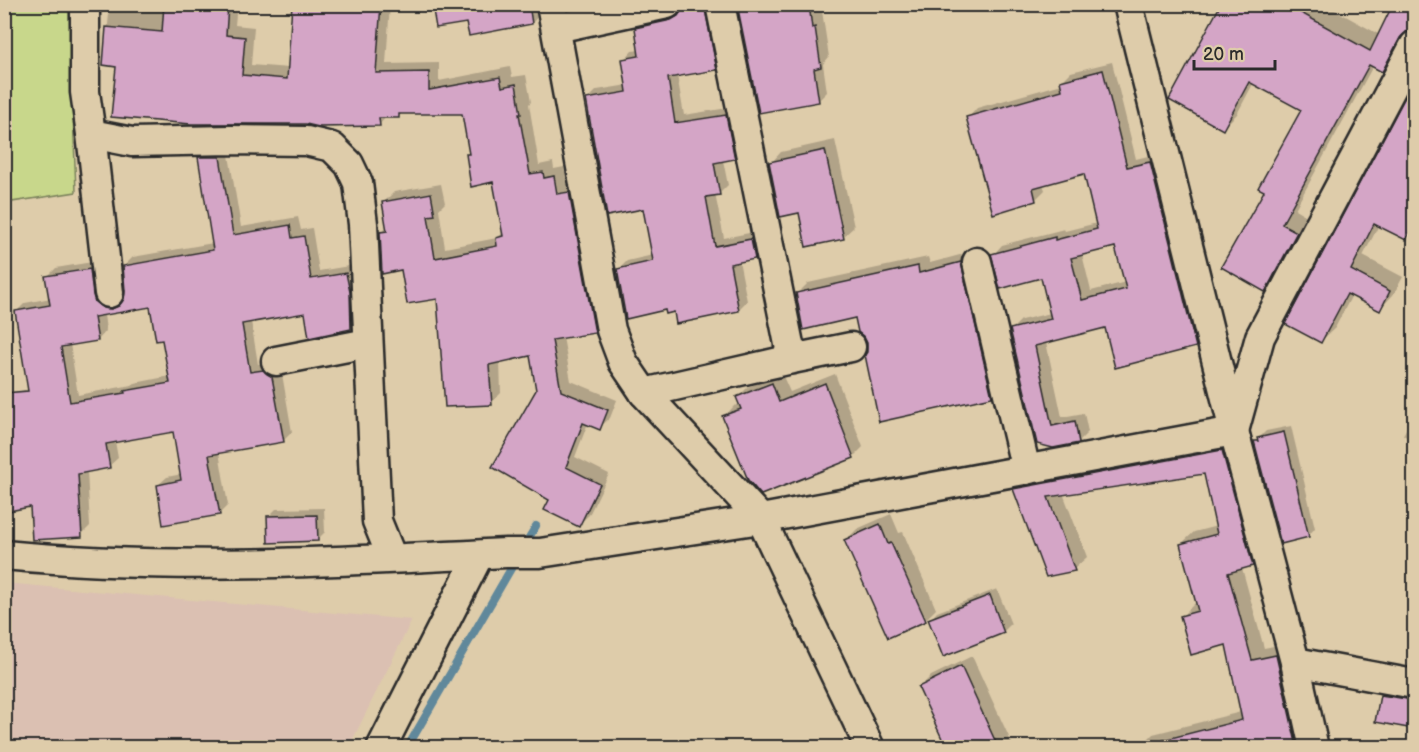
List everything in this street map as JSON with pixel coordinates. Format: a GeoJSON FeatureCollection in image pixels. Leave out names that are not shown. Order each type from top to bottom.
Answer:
{"type":"FeatureCollection","features":[{"type":"Feature","properties":{"kind":"street"},"geometry":{"type":"LineString","coordinates":[[85,4],[85,92],[109,292]]}},
{"type":"Feature","properties":{"kind":"street"},"geometry":{"type":"LineString","coordinates":[[667,4],[554,16],[611,330],[623,362],[644,393],[761,519],[870,747]]}},
{"type":"Feature","properties":{"kind":"street"},"geometry":{"type":"LineString","coordinates":[[720,4],[792,359]]}},
{"type":"Feature","properties":{"kind":"street"},"geometry":{"type":"LineString","coordinates":[[1128,4],[1234,431],[1295,662],[1314,747]]}},
{"type":"Feature","properties":{"kind":"street"},"geometry":{"type":"LineString","coordinates":[[1234,431],[1260,337],[1414,46]]}},
{"type":"Feature","properties":{"kind":"street"},"geometry":{"type":"LineString","coordinates":[[91,134],[132,142],[306,141],[332,147],[350,164],[358,183],[363,224],[377,521],[392,558]]}},
{"type":"Feature","properties":{"kind":"street"},"geometry":{"type":"LineString","coordinates":[[977,262],[1026,470]]}},
{"type":"Feature","properties":{"kind":"street"},"geometry":{"type":"LineString","coordinates":[[276,361],[368,343]]}},
{"type":"Feature","properties":{"kind":"street"},"geometry":{"type":"LineString","coordinates":[[644,393],[850,347]]}},
{"type":"Feature","properties":{"kind":"street"},"geometry":{"type":"LineString","coordinates":[[4,555],[66,561],[266,564],[540,553],[761,519],[1234,431]]}},
{"type":"Feature","properties":{"kind":"street"},"geometry":{"type":"LineString","coordinates":[[381,747],[493,554]]}},
{"type":"Feature","properties":{"kind":"street"},"geometry":{"type":"LineString","coordinates":[[1295,662],[1414,684]]}},
{"type":"Feature","properties":{"kind":"shaded area"},"geometry":{"type":"Polygon","coordinates":[[[5,583],[412,620],[349,747],[5,747],[5,583]]]}},
{"type":"Feature","properties":{"kind":"green space"},"geometry":{"type":"Polygon","coordinates":[[[5,5],[69,5],[76,192],[5,203],[5,5]]]}},
{"type":"Feature","properties":{"kind":"building"},"geometry":{"type":"Polygon","coordinates":[[[164,4],[228,6],[226,35],[245,37],[242,75],[287,79],[292,4],[381,4],[376,73],[429,72],[429,90],[500,77],[502,87],[516,84],[530,174],[543,172],[544,178],[554,176],[557,194],[569,192],[595,333],[552,340],[561,391],[608,410],[600,430],[583,423],[566,467],[600,484],[579,527],[544,510],[549,500],[492,467],[536,390],[530,356],[489,365],[492,405],[445,407],[437,299],[407,304],[401,270],[382,274],[380,232],[387,231],[382,202],[431,193],[435,215],[428,216],[435,258],[497,246],[496,238],[503,236],[493,182],[471,187],[466,154],[469,154],[462,114],[399,114],[399,118],[379,118],[380,126],[319,127],[306,124],[191,124],[111,117],[116,67],[103,65],[106,27],[162,32],[164,4]]]}},
{"type":"Feature","properties":{"kind":"building"},"geometry":{"type":"Polygon","coordinates":[[[432,4],[529,4],[532,24],[469,36],[466,23],[436,28],[432,4]]]}},
{"type":"Feature","properties":{"kind":"building"},"geometry":{"type":"Polygon","coordinates":[[[683,4],[704,4],[717,70],[668,78],[675,123],[726,115],[735,159],[714,163],[720,195],[706,197],[715,246],[751,239],[755,259],[730,264],[739,311],[676,324],[674,312],[666,314],[665,310],[626,319],[617,269],[653,261],[643,209],[607,216],[586,99],[627,92],[622,59],[639,56],[635,28],[671,20],[678,16],[683,4]]]}},
{"type":"Feature","properties":{"kind":"building"},"geometry":{"type":"Polygon","coordinates":[[[737,4],[809,4],[821,67],[814,69],[819,102],[759,113],[737,4]]]}},
{"type":"Feature","properties":{"kind":"building"},"geometry":{"type":"Polygon","coordinates":[[[1221,4],[1285,4],[1370,51],[1393,4],[1414,4],[1414,30],[1406,32],[1400,38],[1382,72],[1369,65],[1282,224],[1297,232],[1265,292],[1221,267],[1264,191],[1258,188],[1301,110],[1249,82],[1223,130],[1169,100],[1221,4]]]}},
{"type":"Feature","properties":{"kind":"building"},"geometry":{"type":"Polygon","coordinates":[[[1103,70],[1127,167],[1150,162],[1196,347],[1115,368],[1105,328],[1035,346],[1052,426],[1075,421],[1079,443],[1053,448],[1037,444],[1010,329],[1051,319],[1041,278],[1000,289],[991,254],[1055,237],[1055,240],[1097,229],[1084,174],[1033,188],[1036,201],[993,214],[966,117],[1062,90],[1060,81],[1103,70]],[[1115,247],[1071,258],[1082,300],[1126,289],[1115,247]]]}},
{"type":"Feature","properties":{"kind":"building"},"geometry":{"type":"Polygon","coordinates":[[[1414,80],[1414,224],[1406,240],[1374,224],[1351,270],[1390,291],[1380,311],[1347,294],[1321,343],[1285,324],[1414,80]]]}},
{"type":"Feature","properties":{"kind":"building"},"geometry":{"type":"Polygon","coordinates":[[[825,150],[844,239],[806,247],[799,213],[780,217],[769,162],[825,150]]]}},
{"type":"Feature","properties":{"kind":"building"},"geometry":{"type":"Polygon","coordinates":[[[198,157],[220,157],[233,235],[290,225],[292,238],[304,236],[311,279],[346,273],[350,292],[351,329],[309,338],[305,313],[242,324],[250,372],[263,370],[272,377],[284,442],[209,455],[220,515],[163,525],[157,485],[181,480],[173,432],[106,444],[110,468],[78,474],[82,537],[32,540],[30,507],[4,512],[4,393],[28,391],[15,311],[50,305],[45,276],[90,269],[95,302],[103,308],[111,309],[119,306],[124,299],[123,266],[213,250],[198,157]],[[150,307],[94,317],[98,341],[61,347],[70,402],[170,383],[162,340],[156,341],[150,307]]]}},
{"type":"Feature","properties":{"kind":"building"},"geometry":{"type":"Polygon","coordinates":[[[961,262],[992,397],[879,422],[865,355],[867,343],[858,332],[855,318],[803,330],[796,293],[918,266],[919,273],[961,262]]]}},
{"type":"Feature","properties":{"kind":"building"},"geometry":{"type":"Polygon","coordinates":[[[772,383],[779,402],[825,383],[854,458],[761,495],[748,480],[722,416],[741,409],[736,397],[772,383]]]}},
{"type":"Feature","properties":{"kind":"building"},"geometry":{"type":"Polygon","coordinates":[[[1284,432],[1309,537],[1281,544],[1254,441],[1258,441],[1257,438],[1284,432]]]}},
{"type":"Feature","properties":{"kind":"building"},"geometry":{"type":"Polygon","coordinates":[[[1222,450],[1253,566],[1228,573],[1252,660],[1276,655],[1297,747],[1164,747],[1163,740],[1242,720],[1226,645],[1191,655],[1180,616],[1198,611],[1180,544],[1217,534],[1204,474],[1048,497],[1075,571],[1046,577],[1013,489],[1222,450]]]}},
{"type":"Feature","properties":{"kind":"building"},"geometry":{"type":"Polygon","coordinates":[[[317,515],[318,541],[268,543],[267,516],[317,515]]]}},
{"type":"Feature","properties":{"kind":"building"},"geometry":{"type":"Polygon","coordinates":[[[880,524],[926,621],[888,638],[844,540],[880,524]]]}},
{"type":"Feature","properties":{"kind":"building"},"geometry":{"type":"Polygon","coordinates":[[[990,595],[1004,633],[943,657],[928,619],[990,595]]]}},
{"type":"Feature","properties":{"kind":"building"},"geometry":{"type":"Polygon","coordinates":[[[961,666],[998,747],[946,747],[918,687],[961,666]]]}},
{"type":"Feature","properties":{"kind":"building"},"geometry":{"type":"Polygon","coordinates":[[[1380,695],[1414,700],[1414,729],[1375,722],[1380,695]]]}},
{"type":"Feature","properties":{"kind":"waterway"},"geometry":{"type":"LineString","coordinates":[[522,549],[536,526]]}},
{"type":"Feature","properties":{"kind":"waterway"},"geometry":{"type":"LineString","coordinates":[[407,748],[516,560]]}}]}
